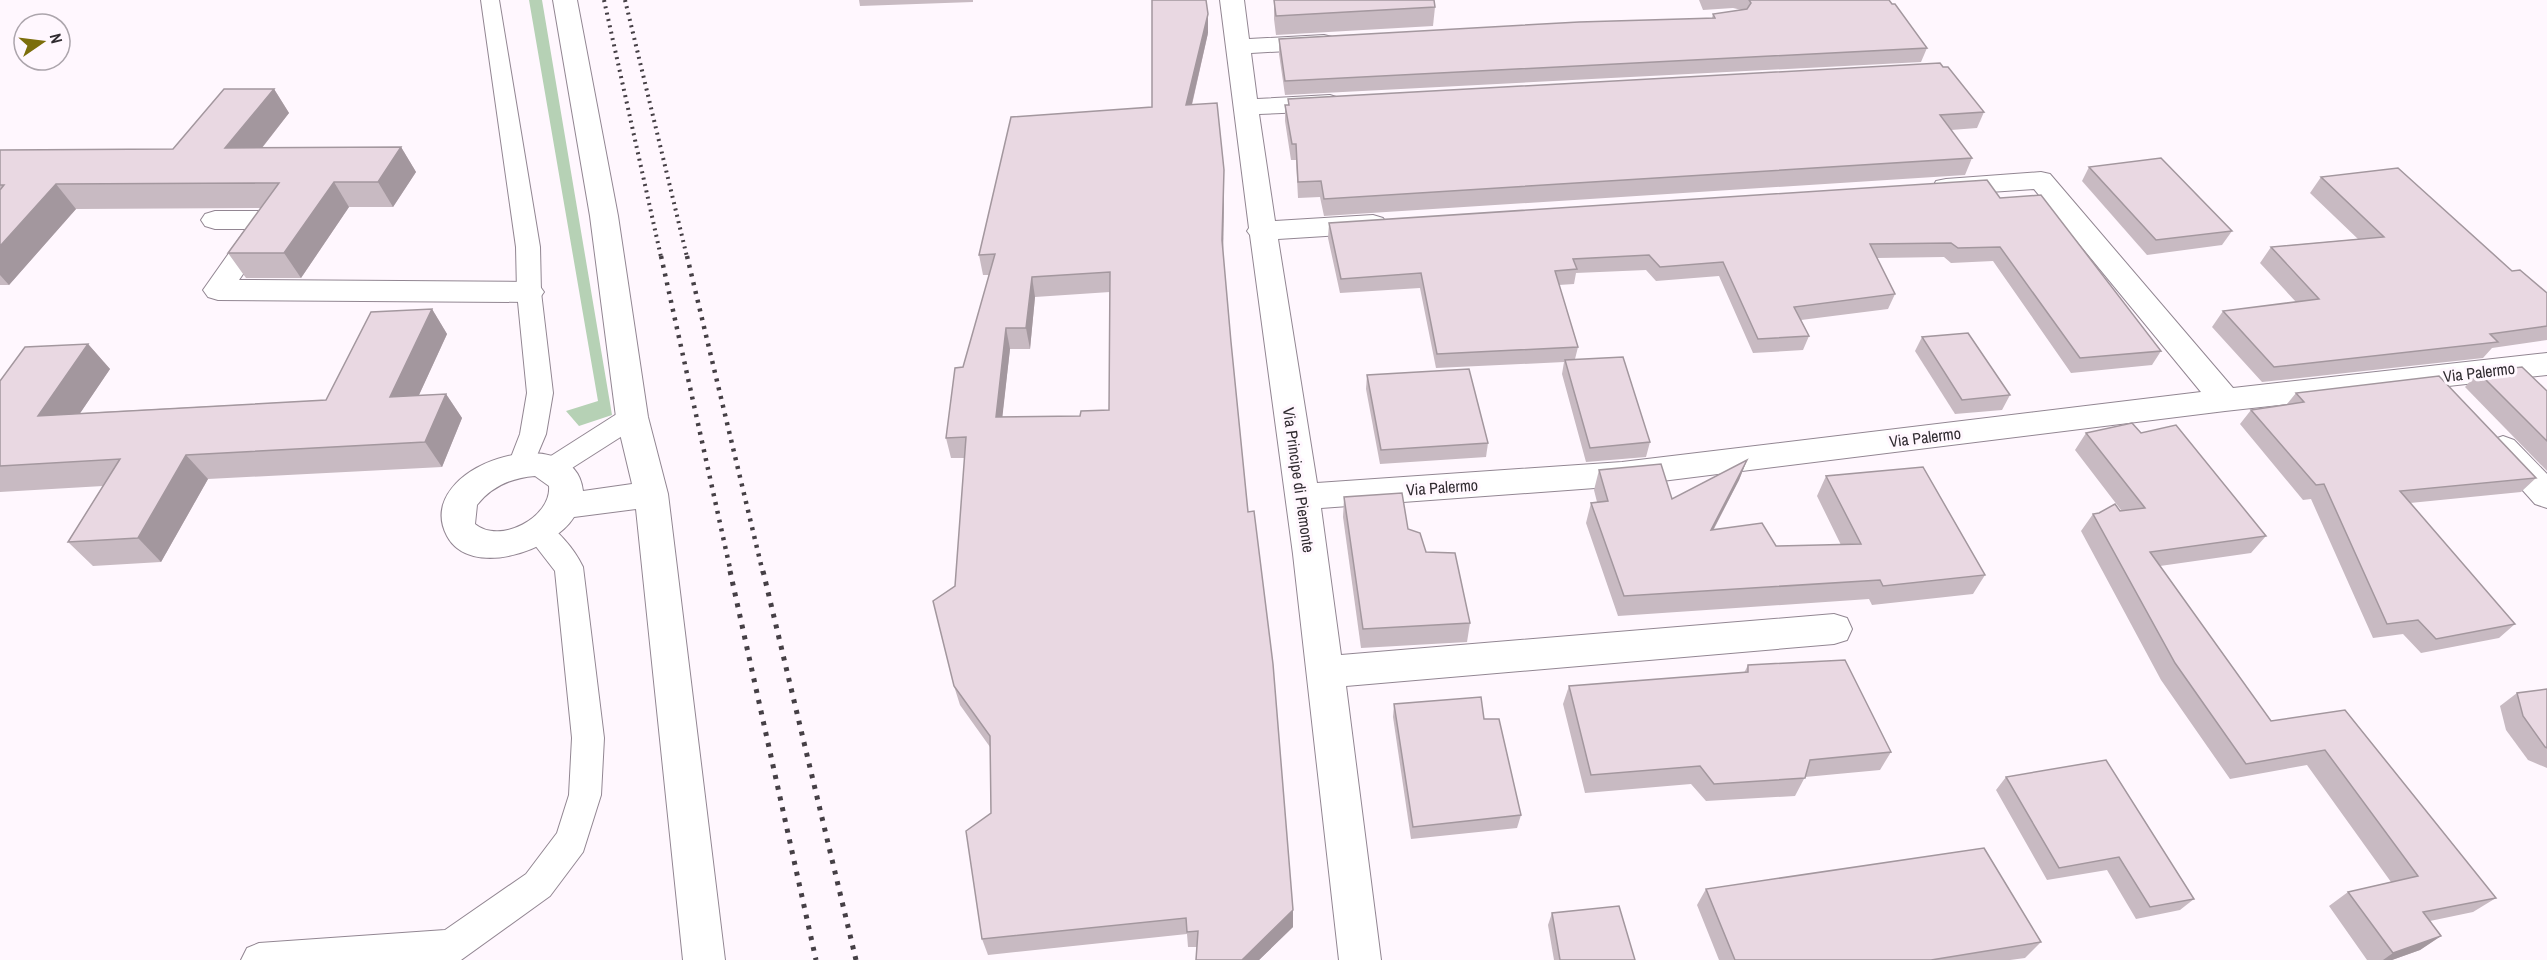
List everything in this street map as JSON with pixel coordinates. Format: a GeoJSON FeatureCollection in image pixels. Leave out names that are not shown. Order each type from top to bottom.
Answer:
{"type":"FeatureCollection","features":[{"type":"Feature","properties":{"kind":"street"},"geometry":{"type":"LineString","coordinates":[[565,0],[604,216],[632,417],[651,494],[704,960]]}},
{"type":"Feature","properties":{"kind":"street","name":"Via Principe di Piemonte"},"geometry":{"type":"LineString","coordinates":[[1232,0],[1262,231],[1302,497],[1360,960]]}},
{"type":"Feature","properties":{"kind":"street"},"geometry":{"type":"LineString","coordinates":[[1238,47],[1344,40]]}},
{"type":"Feature","properties":{"kind":"street"},"geometry":{"type":"LineString","coordinates":[[1246,107],[1353,102]]}},
{"type":"Feature","properties":{"kind":"street"},"geometry":{"type":"LineString","coordinates":[[1923,188],[2041,180],[2225,400]]}},
{"type":"Feature","properties":{"kind":"street"},"geometry":{"type":"LineString","coordinates":[[215,220],[266,220],[218,290],[529,292]]}},
{"type":"Feature","properties":{"kind":"street"},"geometry":{"type":"LineString","coordinates":[[1262,231],[1403,222]]}},
{"type":"Feature","properties":{"kind":"street","name":"Via Palermo"},"geometry":{"type":"LineString","coordinates":[[1302,497],[1622,474],[2225,400],[2547,364]]}},
{"type":"Feature","properties":{"kind":"street"},"geometry":{"type":"LineString","coordinates":[[2434,377],[2458,402]]}},
{"type":"Feature","properties":{"kind":"street"},"geometry":{"type":"LineString","coordinates":[[2483,428],[2547,495]]}},
{"type":"Feature","properties":{"kind":"street"},"geometry":{"type":"LineString","coordinates":[[536,467],[561,475],[567,483],[567,494],[563,506],[549,523],[538,531],[513,542],[487,544],[472,541],[462,533],[457,523],[457,511],[463,498],[473,486],[504,469],[536,467]]}},
{"type":"Feature","properties":{"kind":"street"},"geometry":{"type":"LineString","coordinates":[[563,506],[651,494]]}},
{"type":"Feature","properties":{"kind":"street"},"geometry":{"type":"LineString","coordinates":[[1325,672],[1834,629]]}},
{"type":"Feature","properties":{"kind":"lane"},"geometry":{"type":"LineString","coordinates":[[490,0],[528,247],[529,292],[540,393],[533,434],[536,467],[632,417]]}},
{"type":"Feature","properties":{"kind":"lane"},"geometry":{"type":"LineString","coordinates":[[259,960],[451,947],[538,885],[571,842],[585,795],[587,727],[569,567],[538,531]]}},
{"type":"Feature","properties":{"kind":"green space"},"geometry":{"type":"Polygon","coordinates":[[[529,0],[542,0],[612,415],[579,426],[566,411],[598,401],[529,0]]]}},
{"type":"Feature","properties":{"kind":"building"},"geometry":{"type":"Polygon","coordinates":[[[1152,0],[1206,0],[1208,14],[1186,105],[1217,103],[1224,170],[1222,240],[1231,342],[1248,512],[1254,511],[1273,664],[1293,910],[1242,960],[1196,960],[1198,931],[1187,932],[1186,918],[982,939],[966,831],[991,813],[990,736],[954,686],[933,601],[955,586],[966,437],[946,438],[955,368],[963,367],[995,254],[979,255],[1011,117],[1152,107],[1152,0]],[[1110,272],[1032,277],[1026,328],[1006,328],[996,417],[1080,416],[1081,411],[1109,410],[1110,272]]]}},
{"type":"Feature","properties":{"kind":"building"},"geometry":{"type":"Polygon","coordinates":[[[1274,0],[1434,0],[1435,7],[1276,16],[1274,0]]]}},
{"type":"Feature","properties":{"kind":"building"},"geometry":{"type":"Polygon","coordinates":[[[1749,0],[1889,0],[1895,4],[1927,48],[1285,81],[1279,39],[1579,22],[1715,18],[1713,14],[1747,9],[1751,3],[1749,0]]]}},
{"type":"Feature","properties":{"kind":"building"},"geometry":{"type":"Polygon","coordinates":[[[1940,63],[1943,67],[1948,67],[1984,112],[1940,115],[1972,158],[1324,199],[1321,181],[1298,182],[1296,144],[1292,144],[1285,105],[1289,105],[1288,99],[1940,63]]]}},
{"type":"Feature","properties":{"kind":"building"},"geometry":{"type":"Polygon","coordinates":[[[224,89],[274,89],[225,148],[401,147],[378,182],[334,182],[284,253],[228,253],[279,183],[56,184],[0,246],[0,190],[4,185],[0,185],[0,150],[173,149],[224,89]]]}},
{"type":"Feature","properties":{"kind":"building"},"geometry":{"type":"Polygon","coordinates":[[[2161,158],[2232,231],[2156,240],[2089,167],[2161,158]]]}},
{"type":"Feature","properties":{"kind":"building"},"geometry":{"type":"Polygon","coordinates":[[[2398,168],[2512,271],[2520,270],[2547,293],[2547,326],[2490,334],[2498,342],[2274,367],[2223,311],[2319,299],[2271,247],[2384,237],[2321,177],[2398,168]]]}},
{"type":"Feature","properties":{"kind":"building"},"geometry":{"type":"Polygon","coordinates":[[[1987,180],[2000,198],[2041,195],[2161,351],[2080,358],[2000,247],[1958,248],[1951,243],[1870,244],[1895,294],[1794,307],[1809,336],[1758,339],[1723,262],[1660,267],[1649,255],[1573,259],[1577,269],[1555,271],[1578,347],[1437,354],[1421,273],[1341,279],[1329,223],[1987,180]]]}},
{"type":"Feature","properties":{"kind":"building"},"geometry":{"type":"Polygon","coordinates":[[[432,309],[390,397],[446,394],[425,442],[186,455],[138,538],[68,542],[120,459],[0,466],[0,381],[25,347],[88,344],[38,416],[326,400],[371,312],[432,309]]]}},
{"type":"Feature","properties":{"kind":"building"},"geometry":{"type":"Polygon","coordinates":[[[1968,333],[2010,395],[1962,400],[1922,337],[1968,333]]]}},
{"type":"Feature","properties":{"kind":"building"},"geometry":{"type":"Polygon","coordinates":[[[1623,357],[1650,442],[1590,448],[1565,360],[1623,357]]]}},
{"type":"Feature","properties":{"kind":"building"},"geometry":{"type":"Polygon","coordinates":[[[2522,367],[2547,391],[2547,441],[2478,372],[2522,367]]]}},
{"type":"Feature","properties":{"kind":"building"},"geometry":{"type":"Polygon","coordinates":[[[1469,369],[1488,443],[1381,450],[1367,375],[1469,369]]]}},
{"type":"Feature","properties":{"kind":"building"},"geometry":{"type":"Polygon","coordinates":[[[2439,376],[2536,478],[2400,491],[2515,624],[2436,639],[2418,620],[2387,624],[2324,484],[2316,485],[2251,410],[2304,402],[2296,393],[2439,376]]]}},
{"type":"Feature","properties":{"kind":"building"},"geometry":{"type":"Polygon","coordinates":[[[2132,423],[2141,433],[2176,425],[2266,536],[2150,552],[2271,721],[2345,710],[2496,898],[2423,912],[2441,936],[2393,953],[2348,892],[2418,876],[2325,750],[2246,764],[2175,663],[2093,514],[2115,504],[2120,511],[2145,508],[2086,433],[2132,423]]]}},
{"type":"Feature","properties":{"kind":"building"},"geometry":{"type":"Polygon","coordinates":[[[1747,460],[1711,530],[1762,523],[1776,546],[1861,544],[1826,476],[1923,467],[1985,575],[1883,586],[1880,580],[1624,596],[1591,503],[1608,501],[1599,470],[1661,464],[1672,499],[1747,460]]]}},
{"type":"Feature","properties":{"kind":"building"},"geometry":{"type":"Polygon","coordinates":[[[1402,493],[1408,529],[1420,533],[1426,552],[1455,553],[1470,623],[1363,629],[1344,497],[1402,493]]]}},
{"type":"Feature","properties":{"kind":"building"},"geometry":{"type":"Polygon","coordinates":[[[1845,660],[1891,752],[1810,760],[1805,778],[1714,784],[1700,766],[1591,775],[1569,686],[1748,672],[1748,665],[1845,660]]]}},
{"type":"Feature","properties":{"kind":"building"},"geometry":{"type":"Polygon","coordinates":[[[2547,689],[2547,748],[2523,716],[2517,693],[2547,689]]]}},
{"type":"Feature","properties":{"kind":"building"},"geometry":{"type":"Polygon","coordinates":[[[1481,697],[1484,719],[1499,719],[1521,815],[1413,827],[1394,704],[1481,697]]]}},
{"type":"Feature","properties":{"kind":"building"},"geometry":{"type":"Polygon","coordinates":[[[2106,760],[2194,899],[2150,907],[2119,857],[2059,868],[2006,777],[2106,760]]]}},
{"type":"Feature","properties":{"kind":"building"},"geometry":{"type":"Polygon","coordinates":[[[1984,848],[2041,942],[1931,960],[1735,960],[1706,889],[1984,848]]]}},
{"type":"Feature","properties":{"kind":"building"},"geometry":{"type":"Polygon","coordinates":[[[1619,906],[1635,960],[1560,960],[1552,913],[1619,906]]]}},
{"type":"Feature","properties":{"kind":"railway"},"geometry":{"type":"LineString","coordinates":[[604,0],[661,257]]}},
{"type":"Feature","properties":{"kind":"railway"},"geometry":{"type":"LineString","coordinates":[[625,0],[687,257]]}},
{"type":"Feature","properties":{"kind":"railway"},"geometry":{"type":"LineString","coordinates":[[661,256],[731,573]]}},
{"type":"Feature","properties":{"kind":"railway"},"geometry":{"type":"LineString","coordinates":[[687,256],[763,573]]}},
{"type":"Feature","properties":{"kind":"railway"},"geometry":{"type":"LineString","coordinates":[[730,571],[816,960]]}},
{"type":"Feature","properties":{"kind":"railway"},"geometry":{"type":"LineString","coordinates":[[763,571],[856,960]]}}]}
